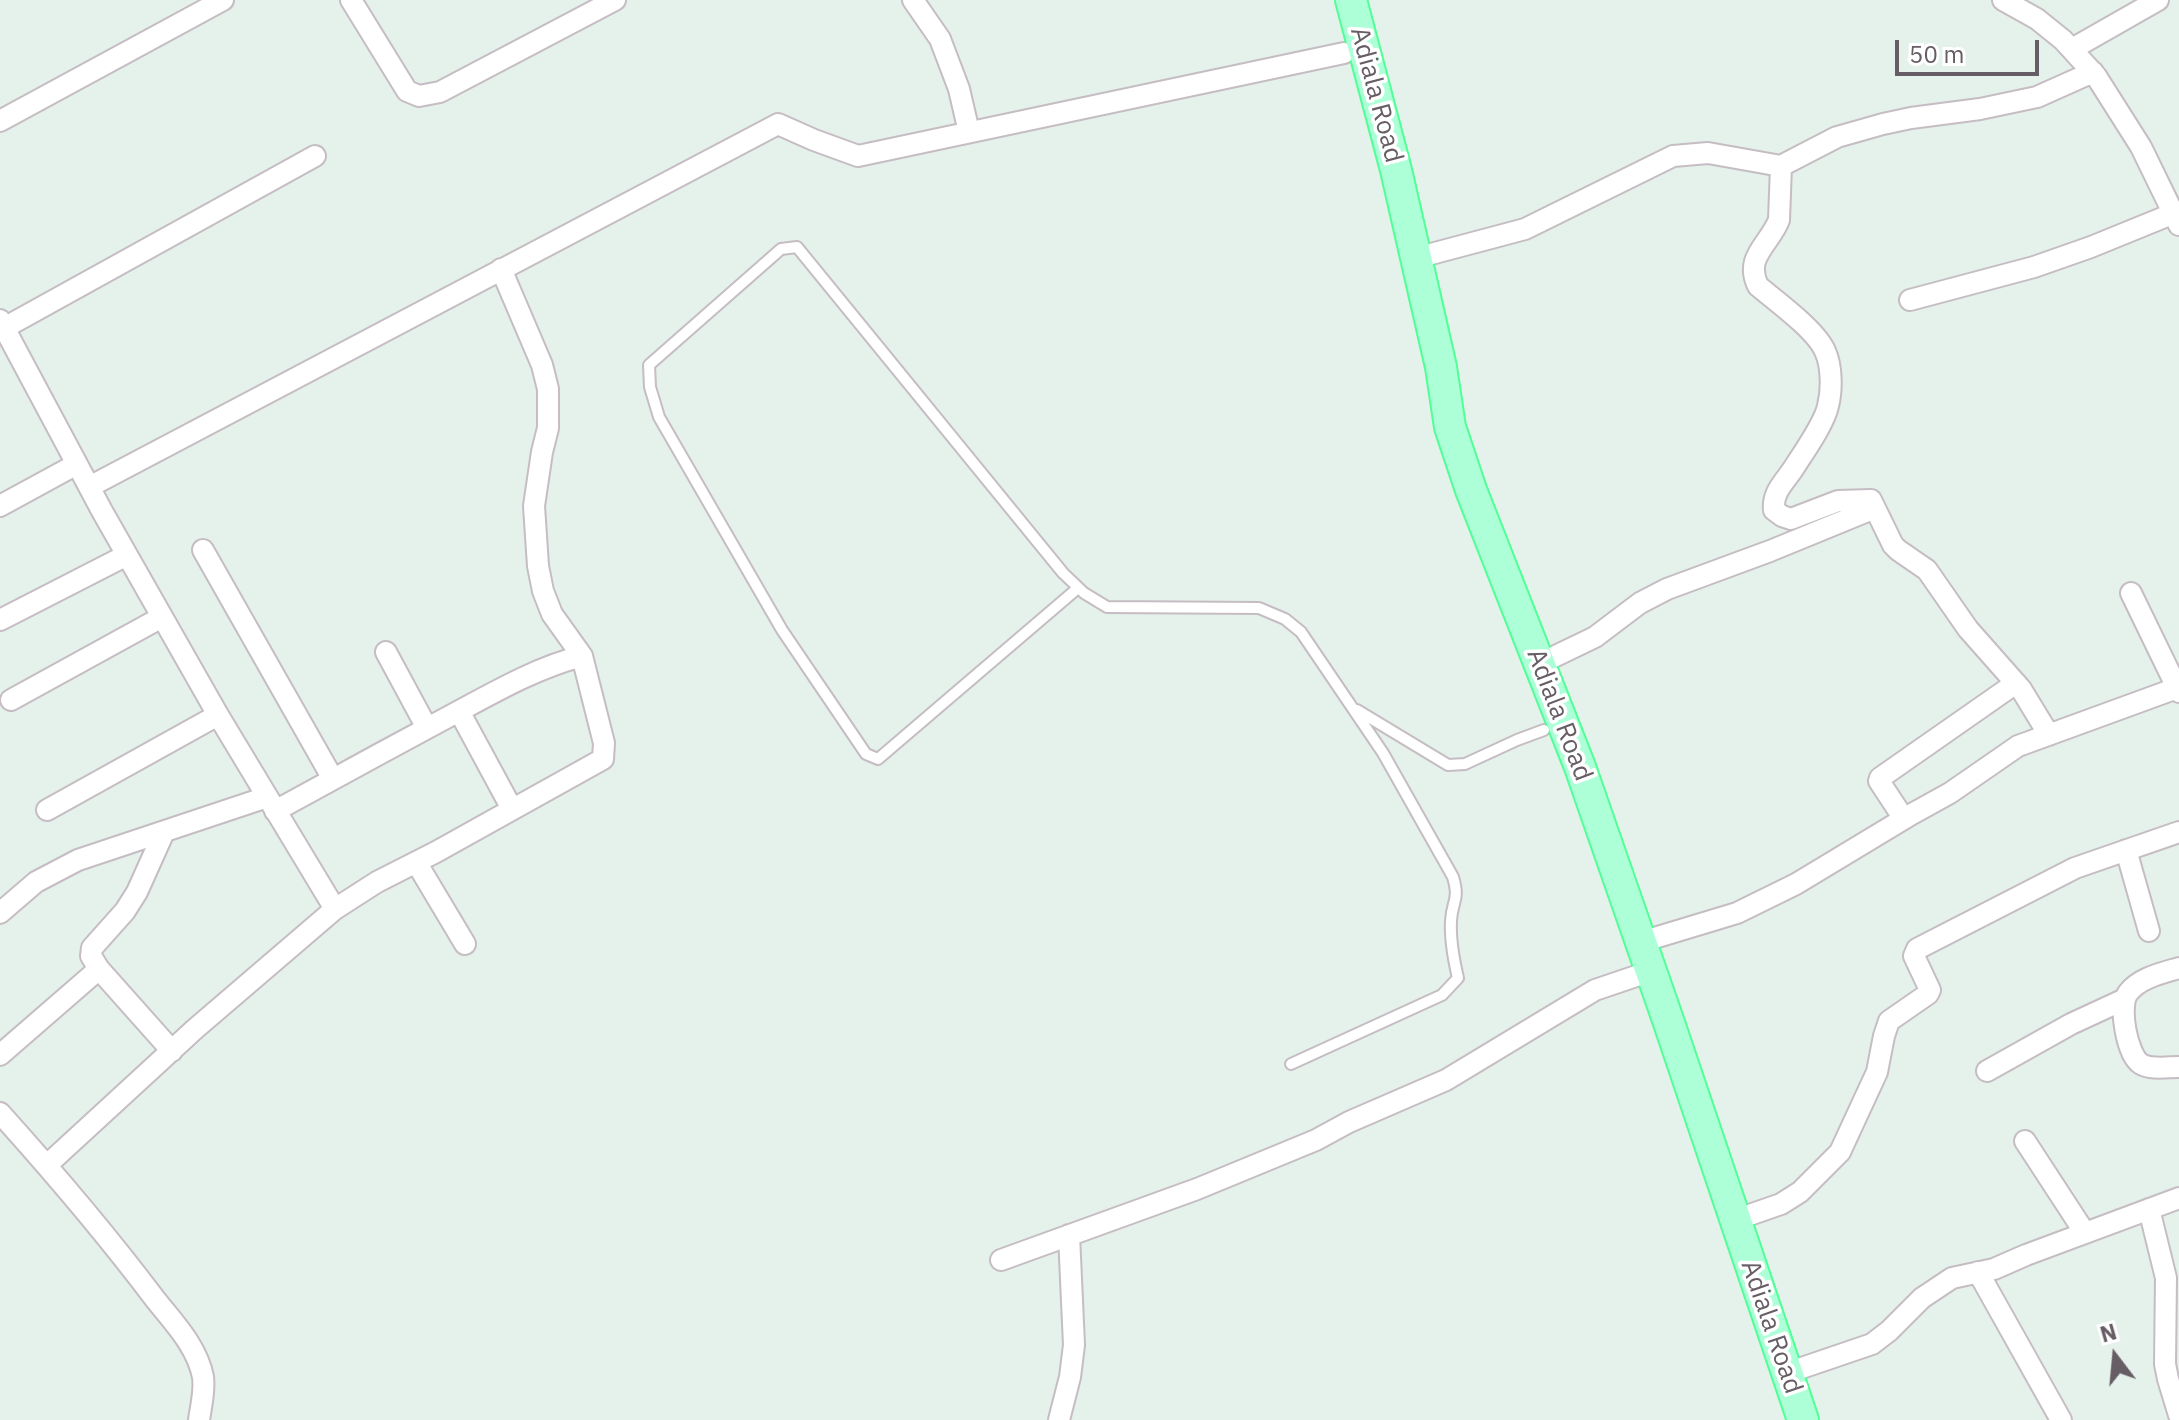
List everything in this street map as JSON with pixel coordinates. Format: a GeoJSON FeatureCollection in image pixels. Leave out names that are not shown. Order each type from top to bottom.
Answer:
{"type":"FeatureCollection","features":[{"type":"Feature","properties":{"kind":"main road","name":"Adiala Road"},"geometry":{"type":"LineString","coordinates":[[1330,0],[1376,174],[1418,356],[1431,432],[1452,497],[1642,975],[1735,1220],[1803,1420]]}},
{"type":"Feature","properties":{"kind":"main road","name":"Adiala Road"},"geometry":{"type":"LineString","coordinates":[[1351,0],[1396,170],[1441,367],[1450,427],[1471,490],[1580,767],[1641,942],[1642,975],[1782,1420]]}},
{"type":"Feature","properties":{"kind":"street"},"geometry":{"type":"LineString","coordinates":[[0,121],[223,0]]}},
{"type":"Feature","properties":{"kind":"street"},"geometry":{"type":"LineString","coordinates":[[351,0],[407,91],[419,96],[440,92],[615,0]]}},
{"type":"Feature","properties":{"kind":"street"},"geometry":{"type":"LineString","coordinates":[[913,0],[940,39],[959,89],[969,132]]}},
{"type":"Feature","properties":{"kind":"street"},"geometry":{"type":"LineString","coordinates":[[1910,300],[2034,267],[2175,220],[2141,147],[2093,72],[2037,19],[2003,0]]}},
{"type":"Feature","properties":{"kind":"street"},"geometry":{"type":"LineString","coordinates":[[2072,49],[2158,0]]}},
{"type":"Feature","properties":{"kind":"street"},"geometry":{"type":"LineString","coordinates":[[89,487],[778,124],[858,156],[1344,53]]}},
{"type":"Feature","properties":{"kind":"street"},"geometry":{"type":"LineString","coordinates":[[1416,258],[1525,229],[1673,156],[1708,153],[1781,166],[1837,137],[1911,118],[1980,109],[2037,97],[2093,72]]}},
{"type":"Feature","properties":{"kind":"street"},"geometry":{"type":"LineString","coordinates":[[315,156],[4,333],[218,715],[335,909]]}},
{"type":"Feature","properties":{"kind":"street"},"geometry":{"type":"LineString","coordinates":[[1781,166],[1779,220],[1756,256],[1754,279],[1820,343],[1829,368],[1830,395],[1828,409],[1778,490],[1773,501],[1774,510],[1791,519],[1838,501],[1871,500],[1893,545],[1927,570],[1968,629],[2016,683],[2049,735]]}},
{"type":"Feature","properties":{"kind":"street"},"geometry":{"type":"LineString","coordinates":[[47,1165],[335,909],[377,882],[603,759],[604,743],[582,656],[552,614],[540,579],[534,506],[548,428],[548,389],[542,365],[501,269]]}},
{"type":"Feature","properties":{"kind":"street"},"geometry":{"type":"LineString","coordinates":[[0,506],[77,464]]}},
{"type":"Feature","properties":{"kind":"street"},"geometry":{"type":"LineString","coordinates":[[1539,664],[1595,637],[1640,603],[1667,589],[1875,508]]}},
{"type":"Feature","properties":{"kind":"street"},"geometry":{"type":"LineString","coordinates":[[203,550],[333,779]]}},
{"type":"Feature","properties":{"kind":"street"},"geometry":{"type":"LineString","coordinates":[[0,620],[127,555]]}},
{"type":"Feature","properties":{"kind":"street"},"geometry":{"type":"LineString","coordinates":[[1641,942],[1737,913],[1796,884],[1950,793],[2018,746],[2178,690],[2131,593]]}},
{"type":"Feature","properties":{"kind":"street"},"geometry":{"type":"LineString","coordinates":[[11,700],[162,617]]}},
{"type":"Feature","properties":{"kind":"street"},"geometry":{"type":"LineString","coordinates":[[386,652],[427,728]]}},
{"type":"Feature","properties":{"kind":"street"},"geometry":{"type":"LineString","coordinates":[[0,913],[36,882],[78,860],[164,832],[271,804],[333,779],[532,674],[561,661],[582,656]]}},
{"type":"Feature","properties":{"kind":"street"},"geometry":{"type":"LineString","coordinates":[[1904,819],[1880,778],[2016,683]]}},
{"type":"Feature","properties":{"kind":"street"},"geometry":{"type":"LineString","coordinates":[[459,711],[512,809]]}},
{"type":"Feature","properties":{"kind":"street"},"geometry":{"type":"LineString","coordinates":[[47,810],[218,715]]}},
{"type":"Feature","properties":{"kind":"street"},"geometry":{"type":"LineString","coordinates":[[164,832],[137,892],[125,911],[92,948],[91,956],[172,1051]]}},
{"type":"Feature","properties":{"kind":"street"},"geometry":{"type":"LineString","coordinates":[[1735,1220],[1781,1204],[1800,1192],[1840,1152],[1877,1072],[1889,1021],[1930,990],[1914,956],[1917,949],[2075,868],[2179,832]]}},
{"type":"Feature","properties":{"kind":"street"},"geometry":{"type":"LineString","coordinates":[[2126,850],[2149,931]]}},
{"type":"Feature","properties":{"kind":"street"},"geometry":{"type":"LineString","coordinates":[[416,862],[465,944]]}},
{"type":"Feature","properties":{"kind":"street"},"geometry":{"type":"LineString","coordinates":[[2179,968],[2138,984],[2125,996],[2127,1040],[2138,1062],[2148,1067],[2179,1067]]}},
{"type":"Feature","properties":{"kind":"street"},"geometry":{"type":"LineString","coordinates":[[0,1055],[99,969]]}},
{"type":"Feature","properties":{"kind":"street"},"geometry":{"type":"LineString","coordinates":[[1001,1260],[1197,1189],[1316,1140],[1349,1122],[1446,1080],[1595,990],[1642,975]]}},
{"type":"Feature","properties":{"kind":"street"},"geometry":{"type":"LineString","coordinates":[[1987,1071],[2071,1024],[2125,999]]}},
{"type":"Feature","properties":{"kind":"street"},"geometry":{"type":"LineString","coordinates":[[0,1113],[124,1258],[193,1349],[203,1376],[199,1420]]}},
{"type":"Feature","properties":{"kind":"street"},"geometry":{"type":"LineString","coordinates":[[2025,1141],[2085,1233]]}},
{"type":"Feature","properties":{"kind":"street"},"geometry":{"type":"LineString","coordinates":[[1787,1373],[1872,1344],[1922,1298],[1952,1278],[1994,1269],[2179,1198]]}},
{"type":"Feature","properties":{"kind":"street"},"geometry":{"type":"LineString","coordinates":[[2149,1209],[2166,1278],[2165,1364],[2179,1415]]}},
{"type":"Feature","properties":{"kind":"street"},"geometry":{"type":"LineString","coordinates":[[1059,1420],[1074,1345],[1069,1235]]}},
{"type":"Feature","properties":{"kind":"street"},"geometry":{"type":"LineString","coordinates":[[1978,1272],[2061,1420]]}},
{"type":"Feature","properties":{"kind":"lane"},"geometry":{"type":"LineString","coordinates":[[1078,588],[878,759],[866,754],[782,630],[659,417],[650,387],[649,365],[781,249],[797,247],[1078,588],[1107,607],[1259,608],[1285,619],[1301,632],[1383,753],[1453,877],[1457,891],[1451,919],[1458,978],[1442,995],[1291,1064]]}},
{"type":"Feature","properties":{"kind":"lane"},"geometry":{"type":"LineString","coordinates":[[1351,707],[1448,765],[1465,764],[1544,730]]}}]}
